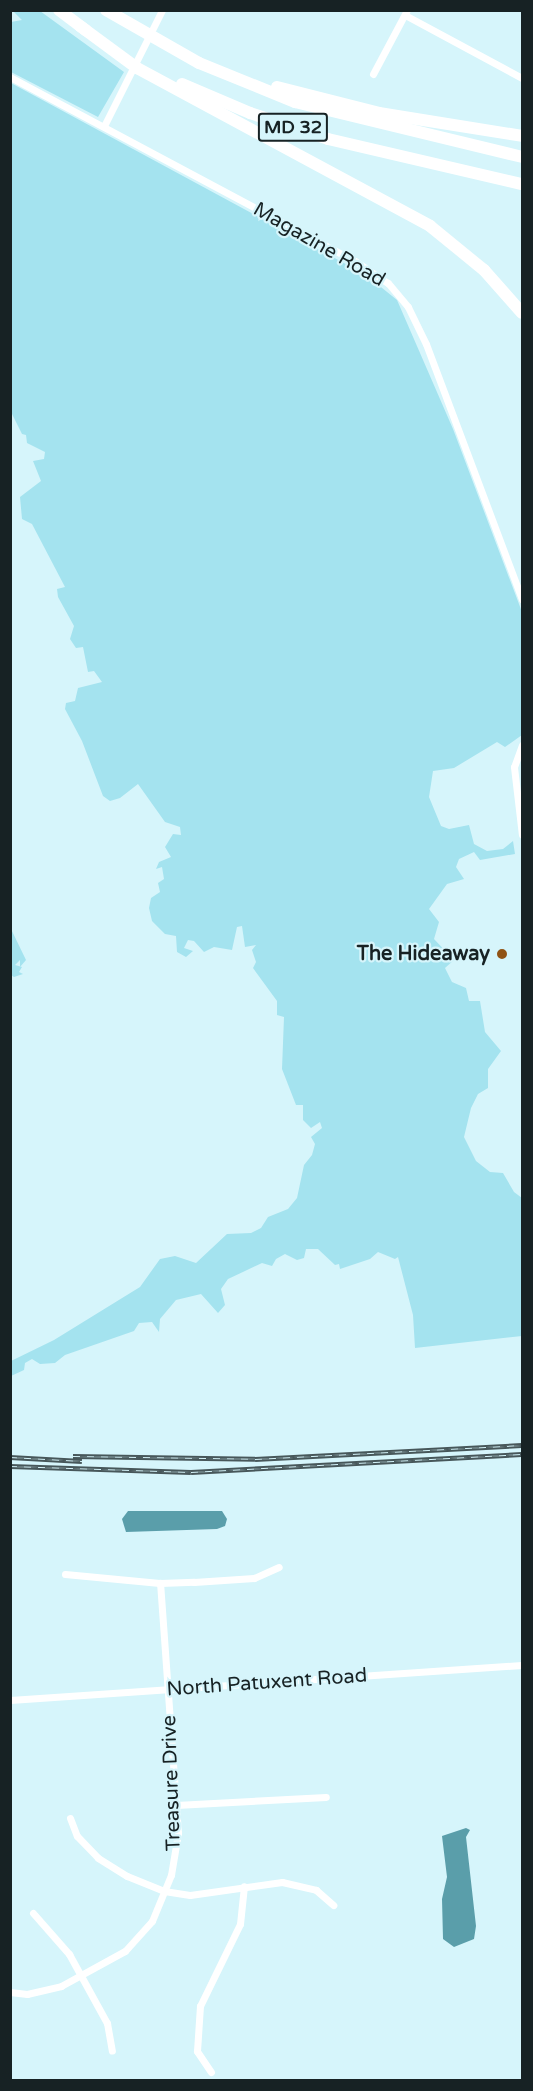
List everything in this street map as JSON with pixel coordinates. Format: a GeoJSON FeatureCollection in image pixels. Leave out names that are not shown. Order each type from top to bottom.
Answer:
{"type":"FeatureCollection","features":[{"type":"Feature","properties":{"kind":"highway","name":"MD 32"},"geometry":{"type":"LineString","coordinates":[[59,10],[80,26],[186,86],[250,113],[367,149],[522,184]]}},
{"type":"Feature","properties":{"kind":"highway","name":"MD 32"},"geometry":{"type":"LineString","coordinates":[[106,10],[199,63],[295,102],[522,157]]}},
{"type":"Feature","properties":{"kind":"highway"},"geometry":{"type":"LineString","coordinates":[[80,26],[137,68],[430,226],[484,270],[522,313]]}},
{"type":"Feature","properties":{"kind":"highway"},"geometry":{"type":"LineString","coordinates":[[199,63],[340,105],[522,136]]}},
{"type":"Feature","properties":{"kind":"street"},"geometry":{"type":"LineString","coordinates":[[104,126],[161,12]]}},
{"type":"Feature","properties":{"kind":"street"},"geometry":{"type":"LineString","coordinates":[[373,74],[406,13],[522,78]]}},
{"type":"Feature","properties":{"kind":"street","name":"Magazine Road"},"geometry":{"type":"LineString","coordinates":[[10,77],[355,261],[398,294],[426,344],[522,600]]}},
{"type":"Feature","properties":{"kind":"street"},"geometry":{"type":"LineString","coordinates":[[522,745],[514,767],[522,835]]}},
{"type":"Feature","properties":{"kind":"street"},"geometry":{"type":"LineString","coordinates":[[65,1574],[160,1583],[254,1578],[279,1567]]}},
{"type":"Feature","properties":{"kind":"street","name":"Treasure Drive"},"geometry":{"type":"LineString","coordinates":[[11,1992],[40,1992],[81,1977],[136,1942],[152,1921],[164,1891],[178,1847],[160,1583]]}},
{"type":"Feature","properties":{"kind":"street","name":"North Patuxent Road"},"geometry":{"type":"LineString","coordinates":[[10,1700],[522,1665]]}},
{"type":"Feature","properties":{"kind":"street"},"geometry":{"type":"LineString","coordinates":[[176,1805],[326,1797]]}},
{"type":"Feature","properties":{"kind":"street"},"geometry":{"type":"LineString","coordinates":[[70,1818],[77,1836],[98,1858],[127,1876],[164,1891],[190,1895],[244,1886],[296,1884],[316,1890],[333,1905]]}},
{"type":"Feature","properties":{"kind":"street"},"geometry":{"type":"LineString","coordinates":[[211,2072],[197,2051],[200,2006],[240,1924],[244,1886]]}},
{"type":"Feature","properties":{"kind":"street"},"geometry":{"type":"LineString","coordinates":[[33,1913],[61,1943],[81,1977],[111,2032],[112,2051]]}},
{"type":"Feature","properties":{"kind":"street"},"geometry":{"type":"LineString","coordinates":[[10,1997],[11,1992]]}},
{"type":"Feature","properties":{"kind":"shaded area"},"geometry":{"type":"Polygon","coordinates":[[[13,11],[40,11],[124,72],[98,117],[11,72],[11,22],[22,20],[13,11]]]}},
{"type":"Feature","properties":{"kind":"shaded area"},"geometry":{"type":"Polygon","coordinates":[[[11,83],[366,275],[397,300],[453,429],[522,612],[522,735],[505,747],[497,742],[454,768],[433,771],[429,797],[441,826],[449,829],[469,825],[474,844],[487,851],[503,849],[513,841],[515,854],[480,860],[474,852],[459,859],[456,867],[464,879],[447,884],[429,909],[439,922],[434,939],[454,960],[445,968],[452,982],[466,988],[469,1001],[480,1001],[485,1032],[501,1051],[488,1069],[488,1088],[478,1094],[471,1108],[464,1137],[476,1161],[490,1172],[503,1173],[514,1192],[522,1198],[522,1336],[415,1348],[413,1315],[398,1257],[395,1259],[378,1252],[370,1259],[340,1269],[339,1264],[335,1265],[318,1249],[306,1249],[304,1258],[297,1260],[285,1254],[276,1259],[272,1266],[262,1263],[228,1279],[221,1289],[225,1305],[218,1313],[201,1294],[176,1300],[160,1319],[159,1332],[152,1322],[139,1323],[134,1331],[65,1355],[55,1363],[40,1364],[32,1359],[25,1363],[24,1370],[11,1376],[11,1361],[54,1340],[140,1287],[160,1259],[175,1256],[196,1263],[227,1234],[251,1233],[261,1228],[268,1217],[288,1209],[297,1198],[304,1165],[312,1155],[315,1144],[311,1137],[322,1128],[320,1122],[311,1128],[303,1120],[303,1105],[296,1105],[282,1069],[284,1017],[277,1015],[277,1001],[253,968],[256,962],[252,950],[256,945],[245,947],[242,926],[237,927],[232,950],[214,947],[204,952],[194,941],[188,940],[184,948],[193,951],[186,957],[177,952],[176,936],[165,934],[152,921],[149,908],[151,898],[160,892],[158,883],[164,879],[162,867],[156,869],[159,862],[171,857],[165,847],[173,834],[181,835],[180,827],[165,822],[138,784],[120,798],[110,801],[103,796],[82,741],[65,709],[66,703],[75,701],[78,688],[102,682],[94,671],[88,672],[83,647],[76,648],[70,639],[74,626],[58,597],[57,589],[65,587],[32,524],[22,519],[20,497],[41,481],[33,461],[44,459],[45,452],[27,443],[26,435],[22,434],[11,412],[11,83]]]}},
{"type":"Feature","properties":{"kind":"shaded area"},"geometry":{"type":"Polygon","coordinates":[[[11,929],[26,960],[20,967],[22,967],[19,972],[23,974],[14,977],[11,975],[11,929]]]}},
{"type":"Feature","properties":{"kind":"shaded area"},"geometry":{"type":"Polygon","coordinates":[[[128,1511],[222,1511],[227,1519],[225,1526],[217,1529],[126,1532],[122,1519],[128,1511]]]}},
{"type":"Feature","properties":{"kind":"shaded area"},"geometry":{"type":"Polygon","coordinates":[[[466,1828],[470,1830],[466,1837],[476,1926],[474,1939],[454,1947],[443,1939],[442,1899],[447,1877],[442,1836],[466,1828]]]}},
{"type":"Feature","properties":{"kind":"railway"},"geometry":{"type":"LineString","coordinates":[[73,1456],[255,1459],[522,1445]]}},
{"type":"Feature","properties":{"kind":"railway"},"geometry":{"type":"LineString","coordinates":[[10,1466],[191,1472],[522,1454]]}},
{"type":"Feature","properties":{"kind":"railway"},"geometry":{"type":"LineString","coordinates":[[10,1457],[82,1461]]}},
{"type":"Feature","properties":{"kind":"place","name":"The Hideaway"},"geometry":{"type":"Point","coordinates":[502,954]}}]}
